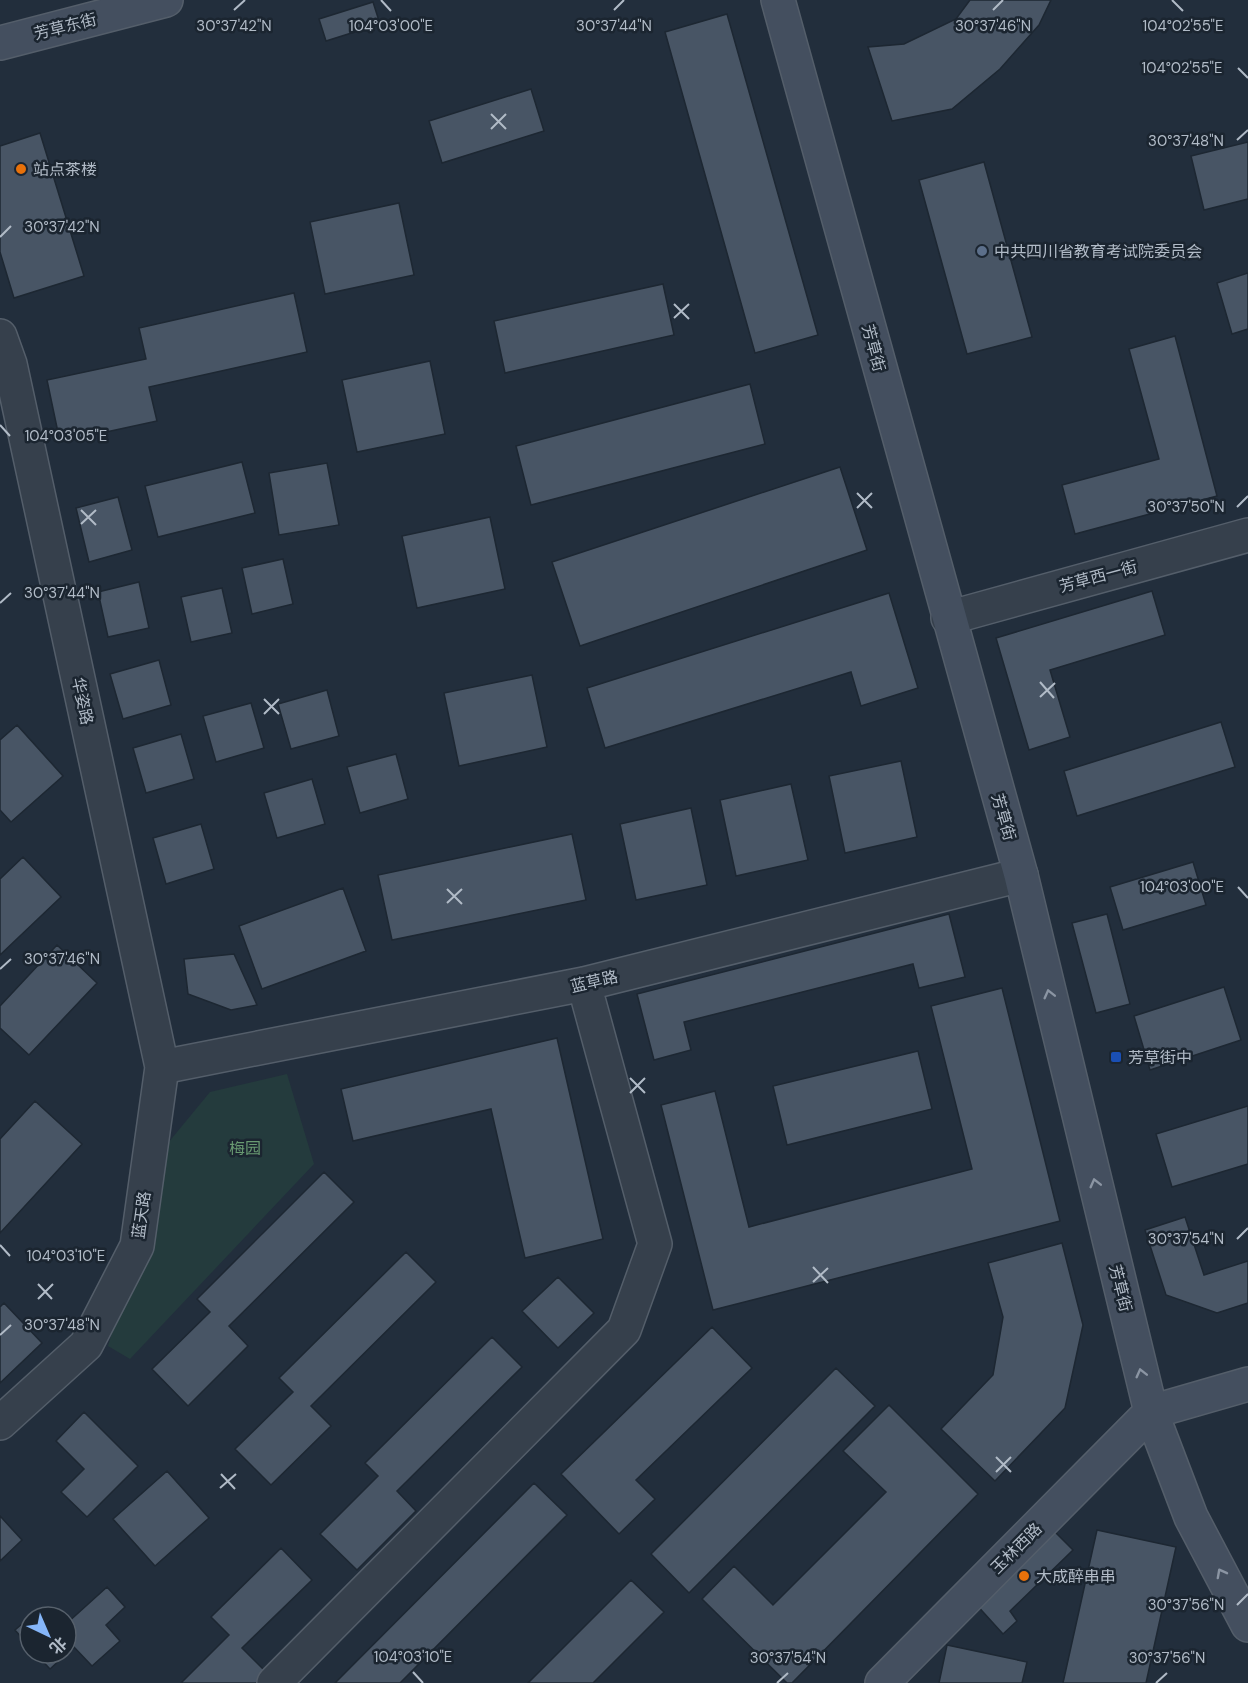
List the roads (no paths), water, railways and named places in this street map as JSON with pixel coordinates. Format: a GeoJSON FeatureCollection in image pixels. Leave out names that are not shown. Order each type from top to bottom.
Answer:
{"type":"FeatureCollection","features":[{"type":"Feature","properties":{"kind":"street","name":"芳草东街"},"geometry":{"type":"LineString","coordinates":[[0,43],[165,0]]}},
{"type":"Feature","properties":{"kind":"street","name":"芳草街"},"geometry":{"type":"LineString","coordinates":[[778,0],[1021,875],[1151,1413],[1191,1517],[1248,1625]]}},
{"type":"Feature","properties":{"kind":"street","name":"华姿路"},"geometry":{"type":"LineString","coordinates":[[4,357],[162,1066]]}},
{"type":"Feature","properties":{"kind":"street","name":"芳草西一街"},"geometry":{"type":"LineString","coordinates":[[948,618],[1248,535]]}},
{"type":"Feature","properties":{"kind":"street","name":"蓝草路"},"geometry":{"type":"LineString","coordinates":[[162,1066],[584,984],[1021,875]]}},
{"type":"Feature","properties":{"kind":"street"},"geometry":{"type":"LineString","coordinates":[[274,1683],[624,1329],[655,1244],[584,984]]}},
{"type":"Feature","properties":{"kind":"street","name":"蓝天路"},"geometry":{"type":"LineString","coordinates":[[0,1423],[86,1345],[137,1246],[162,1066]]}},
{"type":"Feature","properties":{"kind":"street"},"geometry":{"type":"LineString","coordinates":[[1151,1413],[1248,1383]]}},
{"type":"Feature","properties":{"kind":"street","name":"玉林西路"},"geometry":{"type":"LineString","coordinates":[[882,1683],[1151,1413]]}},
{"type":"Feature","properties":{"kind":"place","name":"站点茶楼"},"geometry":{"type":"Point","coordinates":[21,169]}},
{"type":"Feature","properties":{"kind":"place","name":"中共四川省教育考试院委员会"},"geometry":{"type":"Point","coordinates":[982,251]}},
{"type":"Feature","properties":{"kind":"place","name":"芳草街中"},"geometry":{"type":"Point","coordinates":[1116,1057]}},
{"type":"Feature","properties":{"kind":"place","name":"大成醉串串"},"geometry":{"type":"Point","coordinates":[1024,1576]}},
{"type":"Feature","properties":{"kind":"park label","name":"梅园"},"geometry":{"type":"Point","coordinates":[245,1148]}}]}
